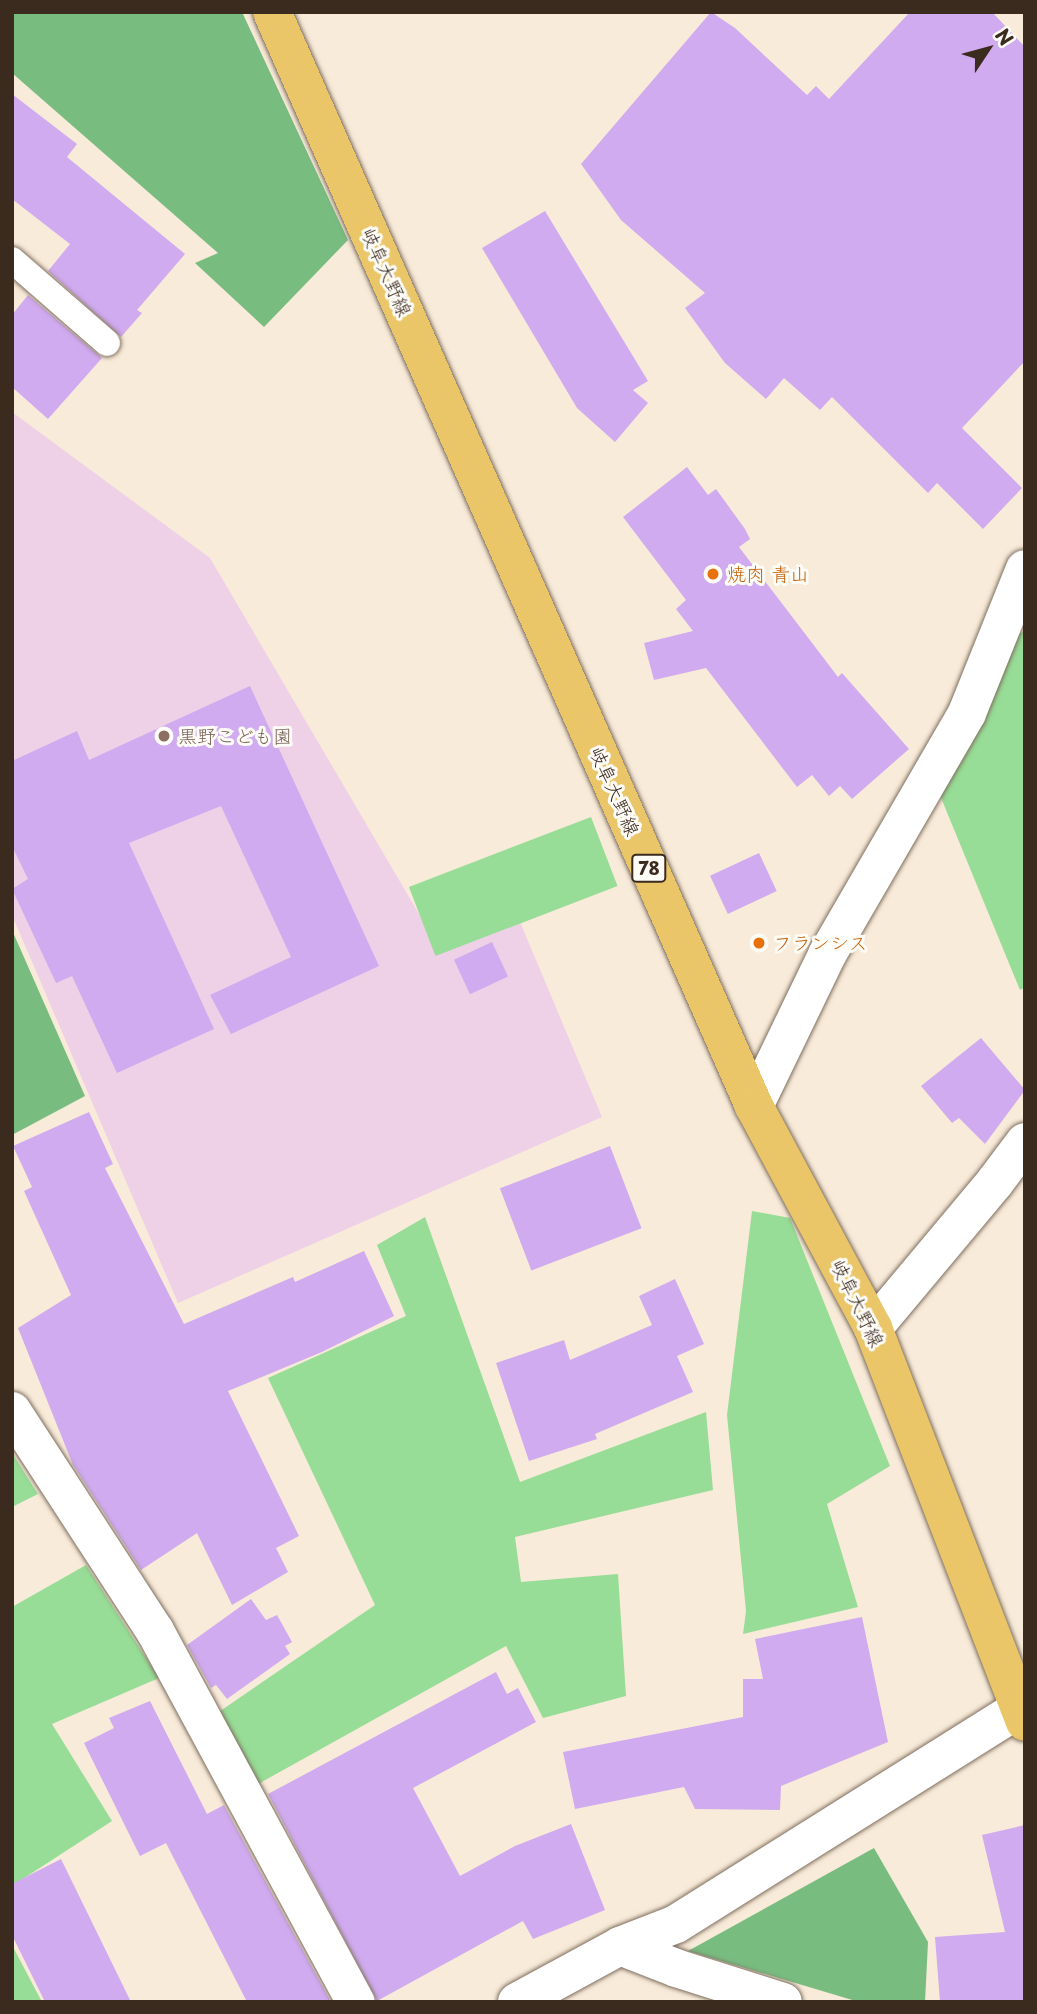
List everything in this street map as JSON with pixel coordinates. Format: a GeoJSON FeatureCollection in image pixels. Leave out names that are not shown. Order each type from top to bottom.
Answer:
{"type":"FeatureCollection","features":[{"type":"Feature","properties":{"kind":"main road","name":"岐阜大野線"},"geometry":{"type":"LineString","coordinates":[[272,12],[754,1106],[873,1328],[1023,1712]]}},
{"type":"Feature","properties":{"kind":"street"},"geometry":{"type":"LineString","coordinates":[[754,1106],[828,953],[967,713],[1025,569]]}},
{"type":"Feature","properties":{"kind":"street"},"geometry":{"type":"LineString","coordinates":[[873,1328],[1025,1142]]}},
{"type":"Feature","properties":{"kind":"street"},"geometry":{"type":"LineString","coordinates":[[12,1412],[155,1631],[356,2002]]}},
{"type":"Feature","properties":{"kind":"street"},"geometry":{"type":"LineString","coordinates":[[517,2002],[620,1946],[676,1924],[1023,1712]]}},
{"type":"Feature","properties":{"kind":"street"},"geometry":{"type":"LineString","coordinates":[[620,1946],[676,1968],[783,2002]]}},
{"type":"Feature","properties":{"kind":"lane"},"geometry":{"type":"LineString","coordinates":[[12,260],[107,343]]}},
{"type":"Feature","properties":{"kind":"shaded area","name":"黒野こども園"},"geometry":{"type":"Polygon","coordinates":[[[12,412],[210,558],[439,948],[520,922],[602,1117],[178,1303],[12,915],[12,412]]]}},
{"type":"Feature","properties":{"kind":"green space"},"geometry":{"type":"Polygon","coordinates":[[[12,12],[242,12],[348,240],[264,327],[195,263],[218,253],[12,73],[12,12]]]}},
{"type":"Feature","properties":{"kind":"green space"},"geometry":{"type":"Polygon","coordinates":[[[1025,631],[1025,987],[1020,990],[937,788],[1009,639],[1025,631]]]}},
{"type":"Feature","properties":{"kind":"green space"},"geometry":{"type":"Polygon","coordinates":[[[591,817],[618,886],[435,956],[409,887],[591,817]]]}},
{"type":"Feature","properties":{"kind":"green space"},"geometry":{"type":"Polygon","coordinates":[[[12,930],[85,1096],[12,1135],[12,930]]]}},
{"type":"Feature","properties":{"kind":"green space"},"geometry":{"type":"Polygon","coordinates":[[[752,1211],[790,1218],[890,1466],[827,1504],[858,1607],[743,1634],[746,1611],[727,1415],[752,1211]]]}},
{"type":"Feature","properties":{"kind":"green space"},"geometry":{"type":"Polygon","coordinates":[[[425,1217],[520,1482],[706,1412],[713,1490],[515,1537],[521,1582],[618,1574],[626,1696],[543,1718],[506,1646],[251,1788],[210,1718],[375,1605],[268,1378],[406,1316],[377,1245],[425,1217]]]}},
{"type":"Feature","properties":{"kind":"green space"},"geometry":{"type":"Polygon","coordinates":[[[12,1453],[38,1494],[12,1507],[12,1453]]]}},
{"type":"Feature","properties":{"kind":"green space"},"geometry":{"type":"Polygon","coordinates":[[[86,1565],[159,1678],[52,1724],[112,1821],[12,1886],[12,1607],[86,1565]]]}},
{"type":"Feature","properties":{"kind":"green space"},"geometry":{"type":"Polygon","coordinates":[[[874,1848],[928,1942],[925,2002],[859,2002],[688,1951],[874,1848]]]}},
{"type":"Feature","properties":{"kind":"green space"},"geometry":{"type":"Polygon","coordinates":[[[12,1945],[42,2002],[12,2002],[12,1945]]]}},
{"type":"Feature","properties":{"kind":"building"},"geometry":{"type":"Polygon","coordinates":[[[711,12],[735,28],[807,95],[816,86],[829,99],[910,12],[992,12],[1025,47],[1025,361],[962,428],[1022,488],[983,529],[937,483],[928,493],[832,397],[820,410],[784,378],[766,399],[725,363],[685,308],[705,293],[621,220],[581,164],[711,12]]]}},
{"type":"Feature","properties":{"kind":"building"},"geometry":{"type":"Polygon","coordinates":[[[12,94],[77,144],[67,157],[185,254],[137,310],[142,313],[121,337],[48,271],[70,244],[12,199],[12,94]]]}},
{"type":"Feature","properties":{"kind":"building"},"geometry":{"type":"Polygon","coordinates":[[[545,211],[648,381],[633,390],[648,403],[615,442],[577,408],[482,248],[545,211]]]}},
{"type":"Feature","properties":{"kind":"building"},"geometry":{"type":"Polygon","coordinates":[[[28,295],[102,358],[48,419],[12,387],[12,315],[28,295]]]}},
{"type":"Feature","properties":{"kind":"building","name":"焼肉 青山"},"geometry":{"type":"Polygon","coordinates":[[[687,467],[708,495],[716,489],[745,529],[750,539],[739,547],[838,677],[842,673],[909,749],[852,799],[840,786],[829,796],[812,775],[797,787],[706,668],[654,680],[644,643],[693,631],[676,609],[686,600],[623,517],[687,467]]]}},
{"type":"Feature","properties":{"kind":"building"},"geometry":{"type":"Polygon","coordinates":[[[250,686],[379,966],[231,1034],[210,995],[291,957],[221,806],[129,843],[214,1029],[117,1073],[72,976],[56,983],[12,889],[28,879],[12,846],[12,761],[77,731],[89,760],[250,686]]]}},
{"type":"Feature","properties":{"kind":"building"},"geometry":{"type":"Polygon","coordinates":[[[759,853],[777,891],[728,914],[710,876],[759,853]]]}},
{"type":"Feature","properties":{"kind":"building"},"geometry":{"type":"Polygon","coordinates":[[[492,942],[508,976],[470,994],[454,960],[492,942]]]}},
{"type":"Feature","properties":{"kind":"building"},"geometry":{"type":"Polygon","coordinates":[[[981,1038],[1025,1090],[985,1144],[959,1118],[952,1123],[921,1086],[981,1038]]]}},
{"type":"Feature","properties":{"kind":"building"},"geometry":{"type":"Polygon","coordinates":[[[89,1112],[113,1164],[105,1168],[184,1324],[293,1277],[295,1282],[364,1251],[394,1316],[322,1352],[228,1391],[299,1536],[276,1548],[288,1572],[232,1605],[197,1533],[141,1570],[73,1465],[18,1328],[71,1295],[24,1191],[32,1187],[13,1146],[89,1112]]]}},
{"type":"Feature","properties":{"kind":"building"},"geometry":{"type":"Polygon","coordinates":[[[610,1146],[642,1228],[531,1270],[500,1188],[610,1146]]]}},
{"type":"Feature","properties":{"kind":"building"},"geometry":{"type":"Polygon","coordinates":[[[675,1279],[704,1344],[677,1356],[693,1392],[595,1434],[597,1439],[529,1461],[496,1363],[564,1340],[570,1360],[652,1325],[639,1296],[675,1279]]]}},
{"type":"Feature","properties":{"kind":"building"},"geometry":{"type":"Polygon","coordinates":[[[251,1599],[266,1620],[277,1615],[292,1642],[285,1646],[290,1654],[227,1699],[216,1685],[211,1688],[187,1645],[251,1599]]]}},
{"type":"Feature","properties":{"kind":"building"},"geometry":{"type":"Polygon","coordinates":[[[862,1617],[888,1742],[781,1786],[780,1810],[695,1809],[684,1787],[575,1809],[563,1752],[743,1717],[743,1679],[763,1679],[755,1639],[862,1617]]]}},
{"type":"Feature","properties":{"kind":"building"},"geometry":{"type":"Polygon","coordinates":[[[496,1672],[507,1694],[518,1688],[536,1722],[413,1788],[460,1876],[515,1846],[571,1824],[605,1910],[533,1939],[523,1921],[377,2001],[268,1794],[496,1672]]]}},
{"type":"Feature","properties":{"kind":"building"},"geometry":{"type":"Polygon","coordinates":[[[150,1701],[207,1814],[224,1805],[331,2002],[247,2002],[166,1843],[140,1856],[84,1743],[114,1728],[109,1718],[150,1701]]]}},
{"type":"Feature","properties":{"kind":"building"},"geometry":{"type":"Polygon","coordinates":[[[1025,1825],[1025,2002],[940,2002],[935,1937],[1005,1932],[982,1835],[1025,1825]]]}},
{"type":"Feature","properties":{"kind":"building"},"geometry":{"type":"Polygon","coordinates":[[[61,1859],[131,2002],[45,2002],[12,1935],[12,1884],[61,1859]]]}},
{"type":"Feature","properties":{"kind":"place","name":"焼肉 青山"},"geometry":{"type":"Point","coordinates":[713,574]}},
{"type":"Feature","properties":{"kind":"place","name":"黒野こども園"},"geometry":{"type":"Point","coordinates":[164,736]}},
{"type":"Feature","properties":{"kind":"place","name":"フランシス"},"geometry":{"type":"Point","coordinates":[759,943]}}]}
